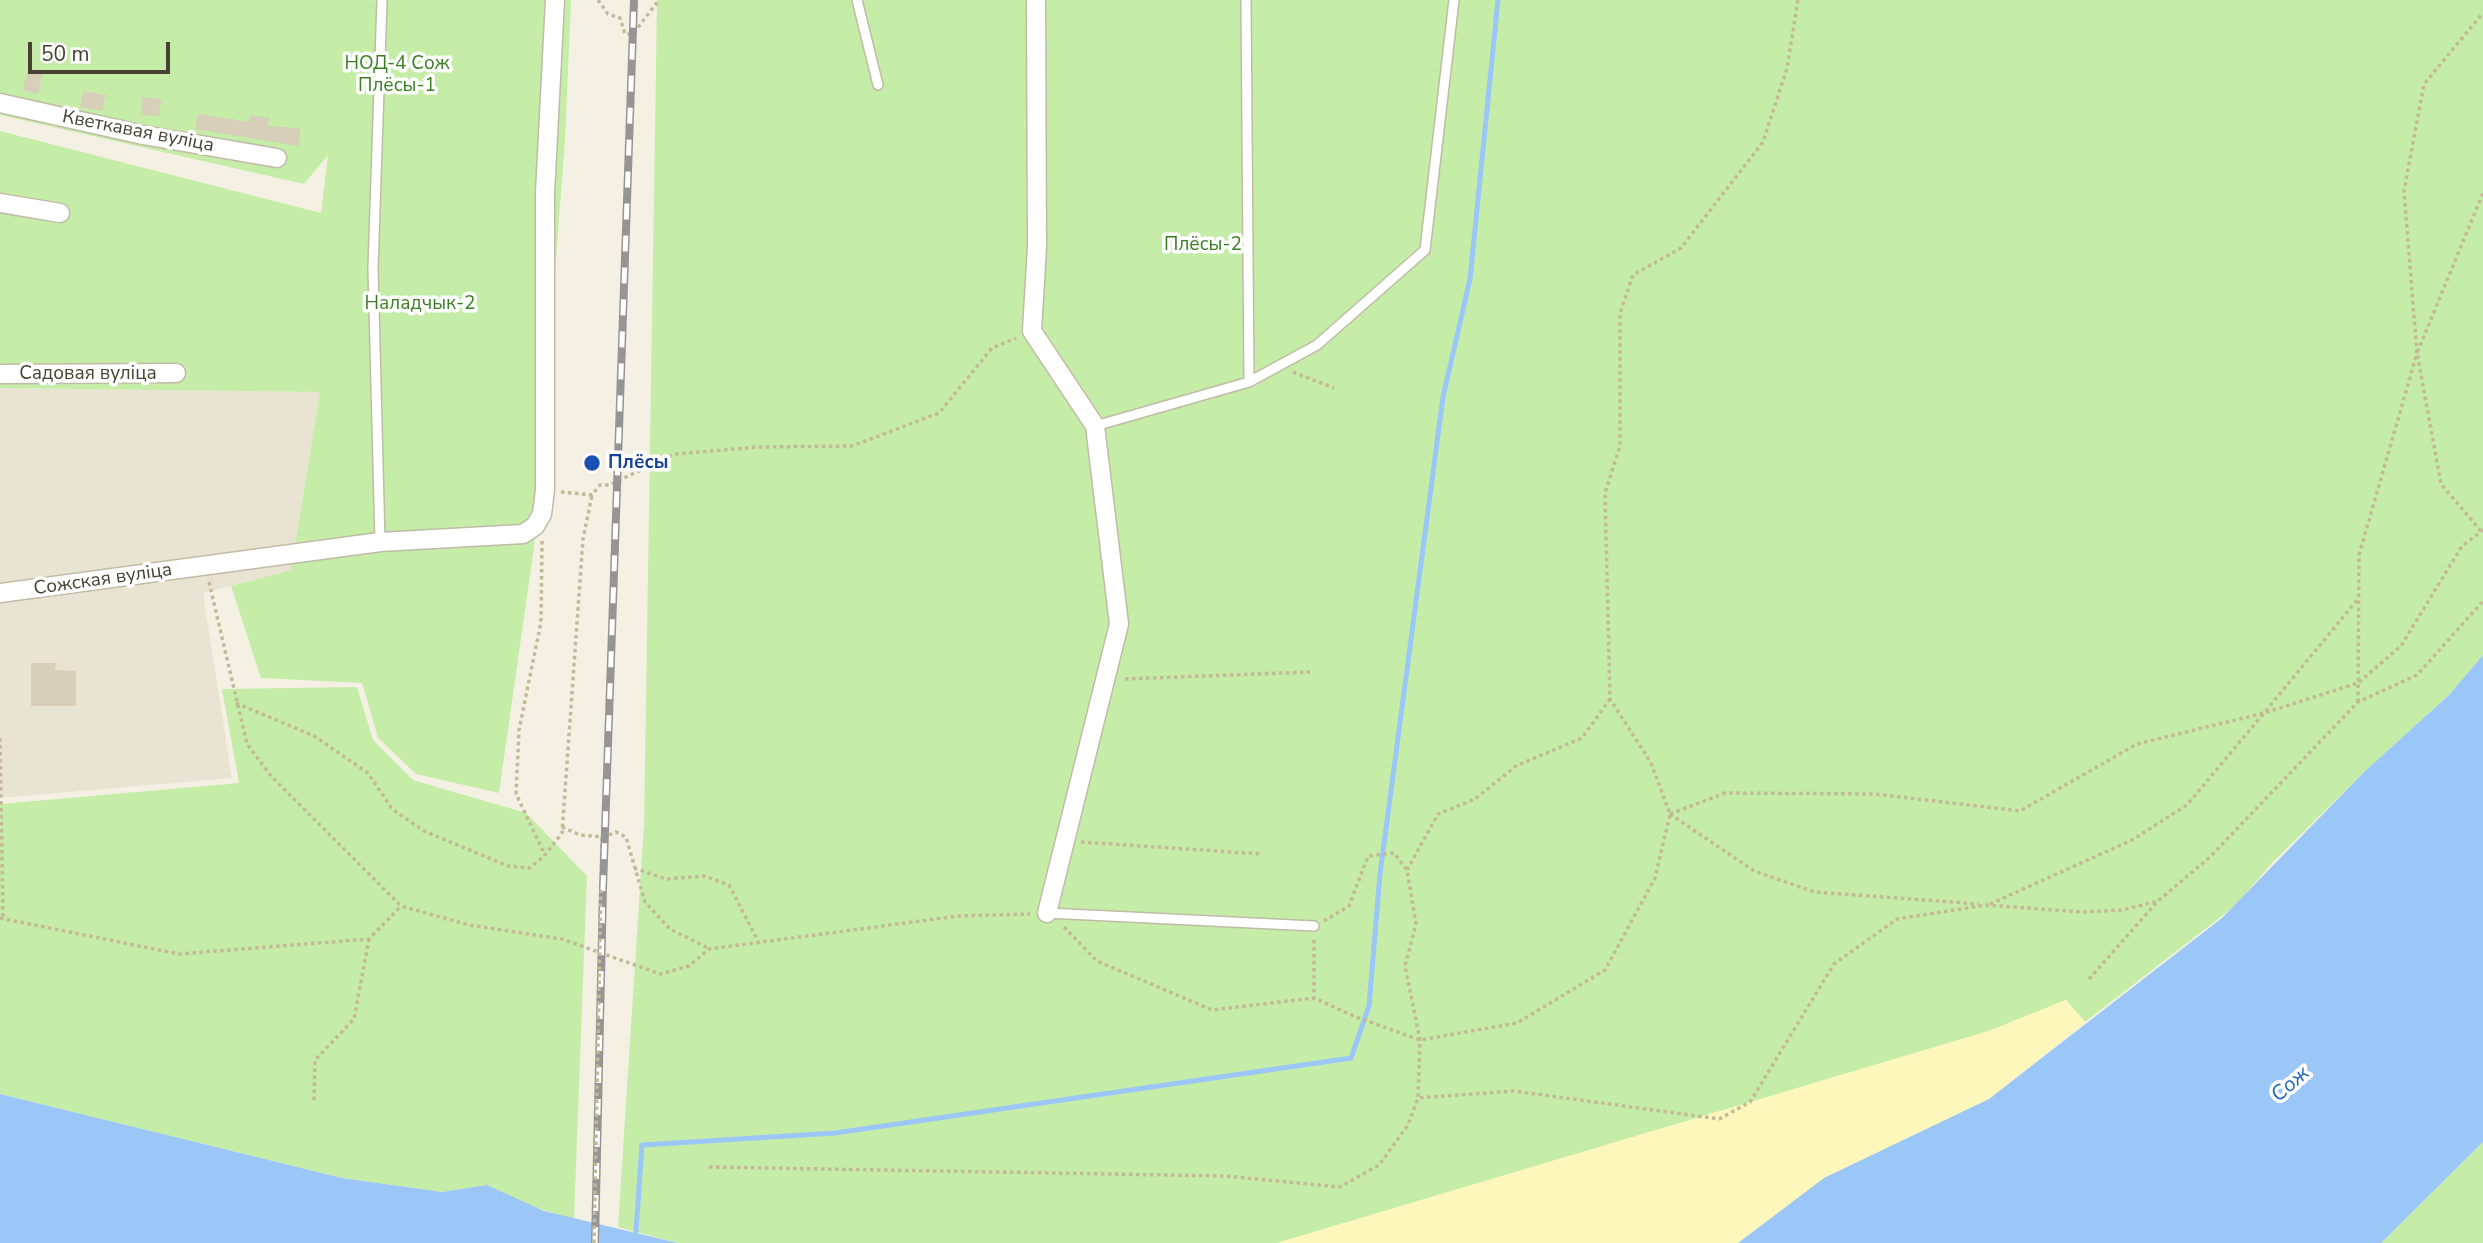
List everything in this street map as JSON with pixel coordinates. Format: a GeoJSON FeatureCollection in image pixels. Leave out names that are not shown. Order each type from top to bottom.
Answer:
{"type":"FeatureCollection","features":[{"type":"Feature","properties":{"kind":"street"},"geometry":{"type":"LineString","coordinates":[[535,526],[542,514],[545,490],[545,193],[555,0]]}},
{"type":"Feature","properties":{"kind":"street"},"geometry":{"type":"LineString","coordinates":[[1036,0],[1037,247],[1032,331],[1095,426],[1119,624],[1047,913]]}},
{"type":"Feature","properties":{"kind":"street","name":"Кветкавая вуліца"},"geometry":{"type":"LineString","coordinates":[[0,103],[144,135],[277,158]]}},
{"type":"Feature","properties":{"kind":"street"},"geometry":{"type":"LineString","coordinates":[[0,203],[60,213]]}},
{"type":"Feature","properties":{"kind":"street","name":"Садовая вуліца"},"geometry":{"type":"LineString","coordinates":[[0,374],[176,373]]}},
{"type":"Feature","properties":{"kind":"street","name":"Сожская вуліца"},"geometry":{"type":"LineString","coordinates":[[0,593],[380,542],[523,534],[535,526]]}},
{"type":"Feature","properties":{"kind":"lane"},"geometry":{"type":"LineString","coordinates":[[380,542],[373,268],[382,0]]}},
{"type":"Feature","properties":{"kind":"lane"},"geometry":{"type":"LineString","coordinates":[[857,0],[878,85]]}},
{"type":"Feature","properties":{"kind":"lane"},"geometry":{"type":"LineString","coordinates":[[1245,0],[1250,382]]}},
{"type":"Feature","properties":{"kind":"lane"},"geometry":{"type":"LineString","coordinates":[[1095,426],[1250,382],[1317,345],[1426,250],[1454,0]]}},
{"type":"Feature","properties":{"kind":"lane"},"geometry":{"type":"LineString","coordinates":[[1047,913],[1314,926]]}},
{"type":"Feature","properties":{"kind":"path"},"geometry":{"type":"LineString","coordinates":[[598,0],[608,14],[620,18],[625,34],[633,34],[659,0]]}},
{"type":"Feature","properties":{"kind":"path"},"geometry":{"type":"LineString","coordinates":[[205,566],[247,744],[271,776],[401,906],[469,925],[562,939],[660,974],[689,965],[709,948],[958,916],[1047,913],[1097,961],[1212,1010],[1314,998],[1356,1017],[1420,1040],[1517,1023],[1605,970],[1655,878],[1670,814],[1651,763],[1610,699],[1605,493],[1620,446],[1620,313],[1633,275],[1681,248],[1763,142],[1787,68],[1798,0]]}},
{"type":"Feature","properties":{"kind":"path"},"geometry":{"type":"LineString","coordinates":[[1670,814],[1725,793],[1875,794],[2020,811],[2137,744],[2264,713],[2358,683],[2400,646],[2462,546],[2483,532],[2441,484],[2417,352],[2404,191],[2424,84],[2483,13]]}},
{"type":"Feature","properties":{"kind":"path"},"geometry":{"type":"LineString","coordinates":[[2358,702],[2359,555],[2417,352],[2483,193]]}},
{"type":"Feature","properties":{"kind":"path"},"geometry":{"type":"LineString","coordinates":[[236,703],[314,736],[368,773],[392,809],[424,831],[508,866],[530,868],[545,855],[562,833],[583,539],[592,495],[600,485],[609,485],[675,454],[759,447],[852,446],[939,413],[992,348],[1032,331]]}},
{"type":"Feature","properties":{"kind":"path"},"geometry":{"type":"LineString","coordinates":[[1278,366],[1334,387]]}},
{"type":"Feature","properties":{"kind":"path"},"geometry":{"type":"LineString","coordinates":[[545,490],[592,495]]}},
{"type":"Feature","properties":{"kind":"path"},"geometry":{"type":"LineString","coordinates":[[535,526],[544,544],[541,622],[519,730],[516,794],[545,855]]}},
{"type":"Feature","properties":{"kind":"path"},"geometry":{"type":"LineString","coordinates":[[1419,1098],[1514,1091],[1720,1119],[1750,1102],[1834,964],[1897,919],[1987,905],[2132,840],[2187,804],[2358,599]]}},
{"type":"Feature","properties":{"kind":"path"},"geometry":{"type":"LineString","coordinates":[[2089,979],[2158,901],[2220,847],[2358,702],[2417,675],[2483,601]]}},
{"type":"Feature","properties":{"kind":"path"},"geometry":{"type":"LineString","coordinates":[[1105,679],[1310,672]]}},
{"type":"Feature","properties":{"kind":"path"},"geometry":{"type":"LineString","coordinates":[[1407,870],[1438,814],[1475,799],[1516,766],[1582,738],[1610,699]]}},
{"type":"Feature","properties":{"kind":"path"},"geometry":{"type":"LineString","coordinates":[[0,738],[1,919],[179,954],[369,939]]}},
{"type":"Feature","properties":{"kind":"path"},"geometry":{"type":"LineString","coordinates":[[1670,814],[1754,871],[1815,892],[2082,912],[2122,910],[2158,901]]}},
{"type":"Feature","properties":{"kind":"path"},"geometry":{"type":"LineString","coordinates":[[562,827],[580,835],[602,836],[616,832],[626,837],[645,902],[670,929],[709,948]]}},
{"type":"Feature","properties":{"kind":"path"},"geometry":{"type":"LineString","coordinates":[[594,1243],[602,836]]}},
{"type":"Feature","properties":{"kind":"path"},"geometry":{"type":"LineString","coordinates":[[1065,841],[1262,854]]}},
{"type":"Feature","properties":{"kind":"path"},"geometry":{"type":"LineString","coordinates":[[709,1167],[1225,1176],[1340,1187],[1379,1165],[1408,1125],[1419,1098],[1420,1040],[1405,967],[1416,924],[1407,870],[1394,853],[1368,856],[1349,906],[1314,926],[1314,998]]}},
{"type":"Feature","properties":{"kind":"path"},"geometry":{"type":"LineString","coordinates":[[634,869],[666,879],[705,876],[730,885],[758,941]]}},
{"type":"Feature","properties":{"kind":"path"},"geometry":{"type":"LineString","coordinates":[[314,1100],[315,1060],[354,1019],[369,939],[401,906]]}},
{"type":"Feature","properties":{"kind":"shaded area"},"geometry":{"type":"Polygon","coordinates":[[[0,388],[321,392],[291,570],[203,593],[232,778],[0,798],[0,388]]]}},
{"type":"Feature","properties":{"kind":"green space","name":"Наладчык-2"},"geometry":{"type":"Polygon","coordinates":[[[0,0],[571,0],[565,141],[534,547],[499,793],[416,774],[378,738],[362,683],[261,678],[231,586],[291,570],[320,392],[0,388],[0,131],[321,213],[328,155],[304,184],[0,115],[0,0]]]}},
{"type":"Feature","properties":{"kind":"green space","name":"Плёсы-2"},"geometry":{"type":"Polygon","coordinates":[[[657,0],[2483,0],[2483,655],[2449,695],[2364,772],[2271,864],[2236,905],[2085,1022],[2066,1000],[1989,1031],[1277,1243],[678,1243],[618,1227],[644,825],[657,0]]]}},
{"type":"Feature","properties":{"kind":"green space"},"geometry":{"type":"Polygon","coordinates":[[[357,687],[373,740],[413,780],[526,813],[587,876],[574,1219],[533,1207],[487,1185],[442,1192],[342,1178],[0,1094],[0,804],[239,783],[222,689],[357,687]]]}},
{"type":"Feature","properties":{"kind":"green space"},"geometry":{"type":"Polygon","coordinates":[[[2483,1142],[2483,1243],[2381,1243],[2483,1142]]]}},
{"type":"Feature","properties":{"kind":"sand"},"geometry":{"type":"Polygon","coordinates":[[[2066,1000],[2085,1022],[1989,1099],[1824,1178],[1738,1243],[1277,1243],[1989,1031],[2066,1000]]]}},
{"type":"Feature","properties":{"kind":"water","name":"Сож"},"geometry":{"type":"Polygon","coordinates":[[[2483,655],[2483,1142],[2381,1243],[1738,1243],[1824,1178],[1989,1099],[2222,918],[2364,772],[2449,695],[2483,655]]]}},
{"type":"Feature","properties":{"kind":"water"},"geometry":{"type":"Polygon","coordinates":[[[0,1094],[342,1178],[442,1192],[487,1185],[544,1211],[678,1243],[0,1243],[0,1094]]]}},
{"type":"Feature","properties":{"kind":"building"},"geometry":{"type":"Polygon","coordinates":[[[28,68],[43,71],[38,94],[23,90],[28,68]]]}},
{"type":"Feature","properties":{"kind":"building"},"geometry":{"type":"Polygon","coordinates":[[[83,91],[105,95],[103,111],[80,107],[83,91]]]}},
{"type":"Feature","properties":{"kind":"building"},"geometry":{"type":"Polygon","coordinates":[[[142,97],[161,99],[159,116],[141,115],[142,97]]]}},
{"type":"Feature","properties":{"kind":"building"},"geometry":{"type":"Polygon","coordinates":[[[198,114],[249,122],[250,115],[269,118],[268,126],[300,128],[299,146],[195,129],[198,114]]]}},
{"type":"Feature","properties":{"kind":"building"},"geometry":{"type":"Polygon","coordinates":[[[31,663],[56,663],[55,670],[76,671],[76,706],[31,706],[31,663]]]}},
{"type":"Feature","properties":{"kind":"waterway"},"geometry":{"type":"LineString","coordinates":[[636,1231],[642,1145],[835,1133],[1351,1058],[1369,1006],[1380,874],[1443,397],[1470,279],[1498,0]]}},
{"type":"Feature","properties":{"kind":"railway"},"geometry":{"type":"LineString","coordinates":[[595,1243],[603,888],[634,0]]}},
{"type":"Feature","properties":{"kind":"place","name":"Плёсы"},"geometry":{"type":"Point","coordinates":[592,463]}},
{"type":"Feature","properties":{"kind":"park label","name":"НОД-4 Сож Плёсы-1"},"geometry":{"type":"Point","coordinates":[397,75]}}]}
